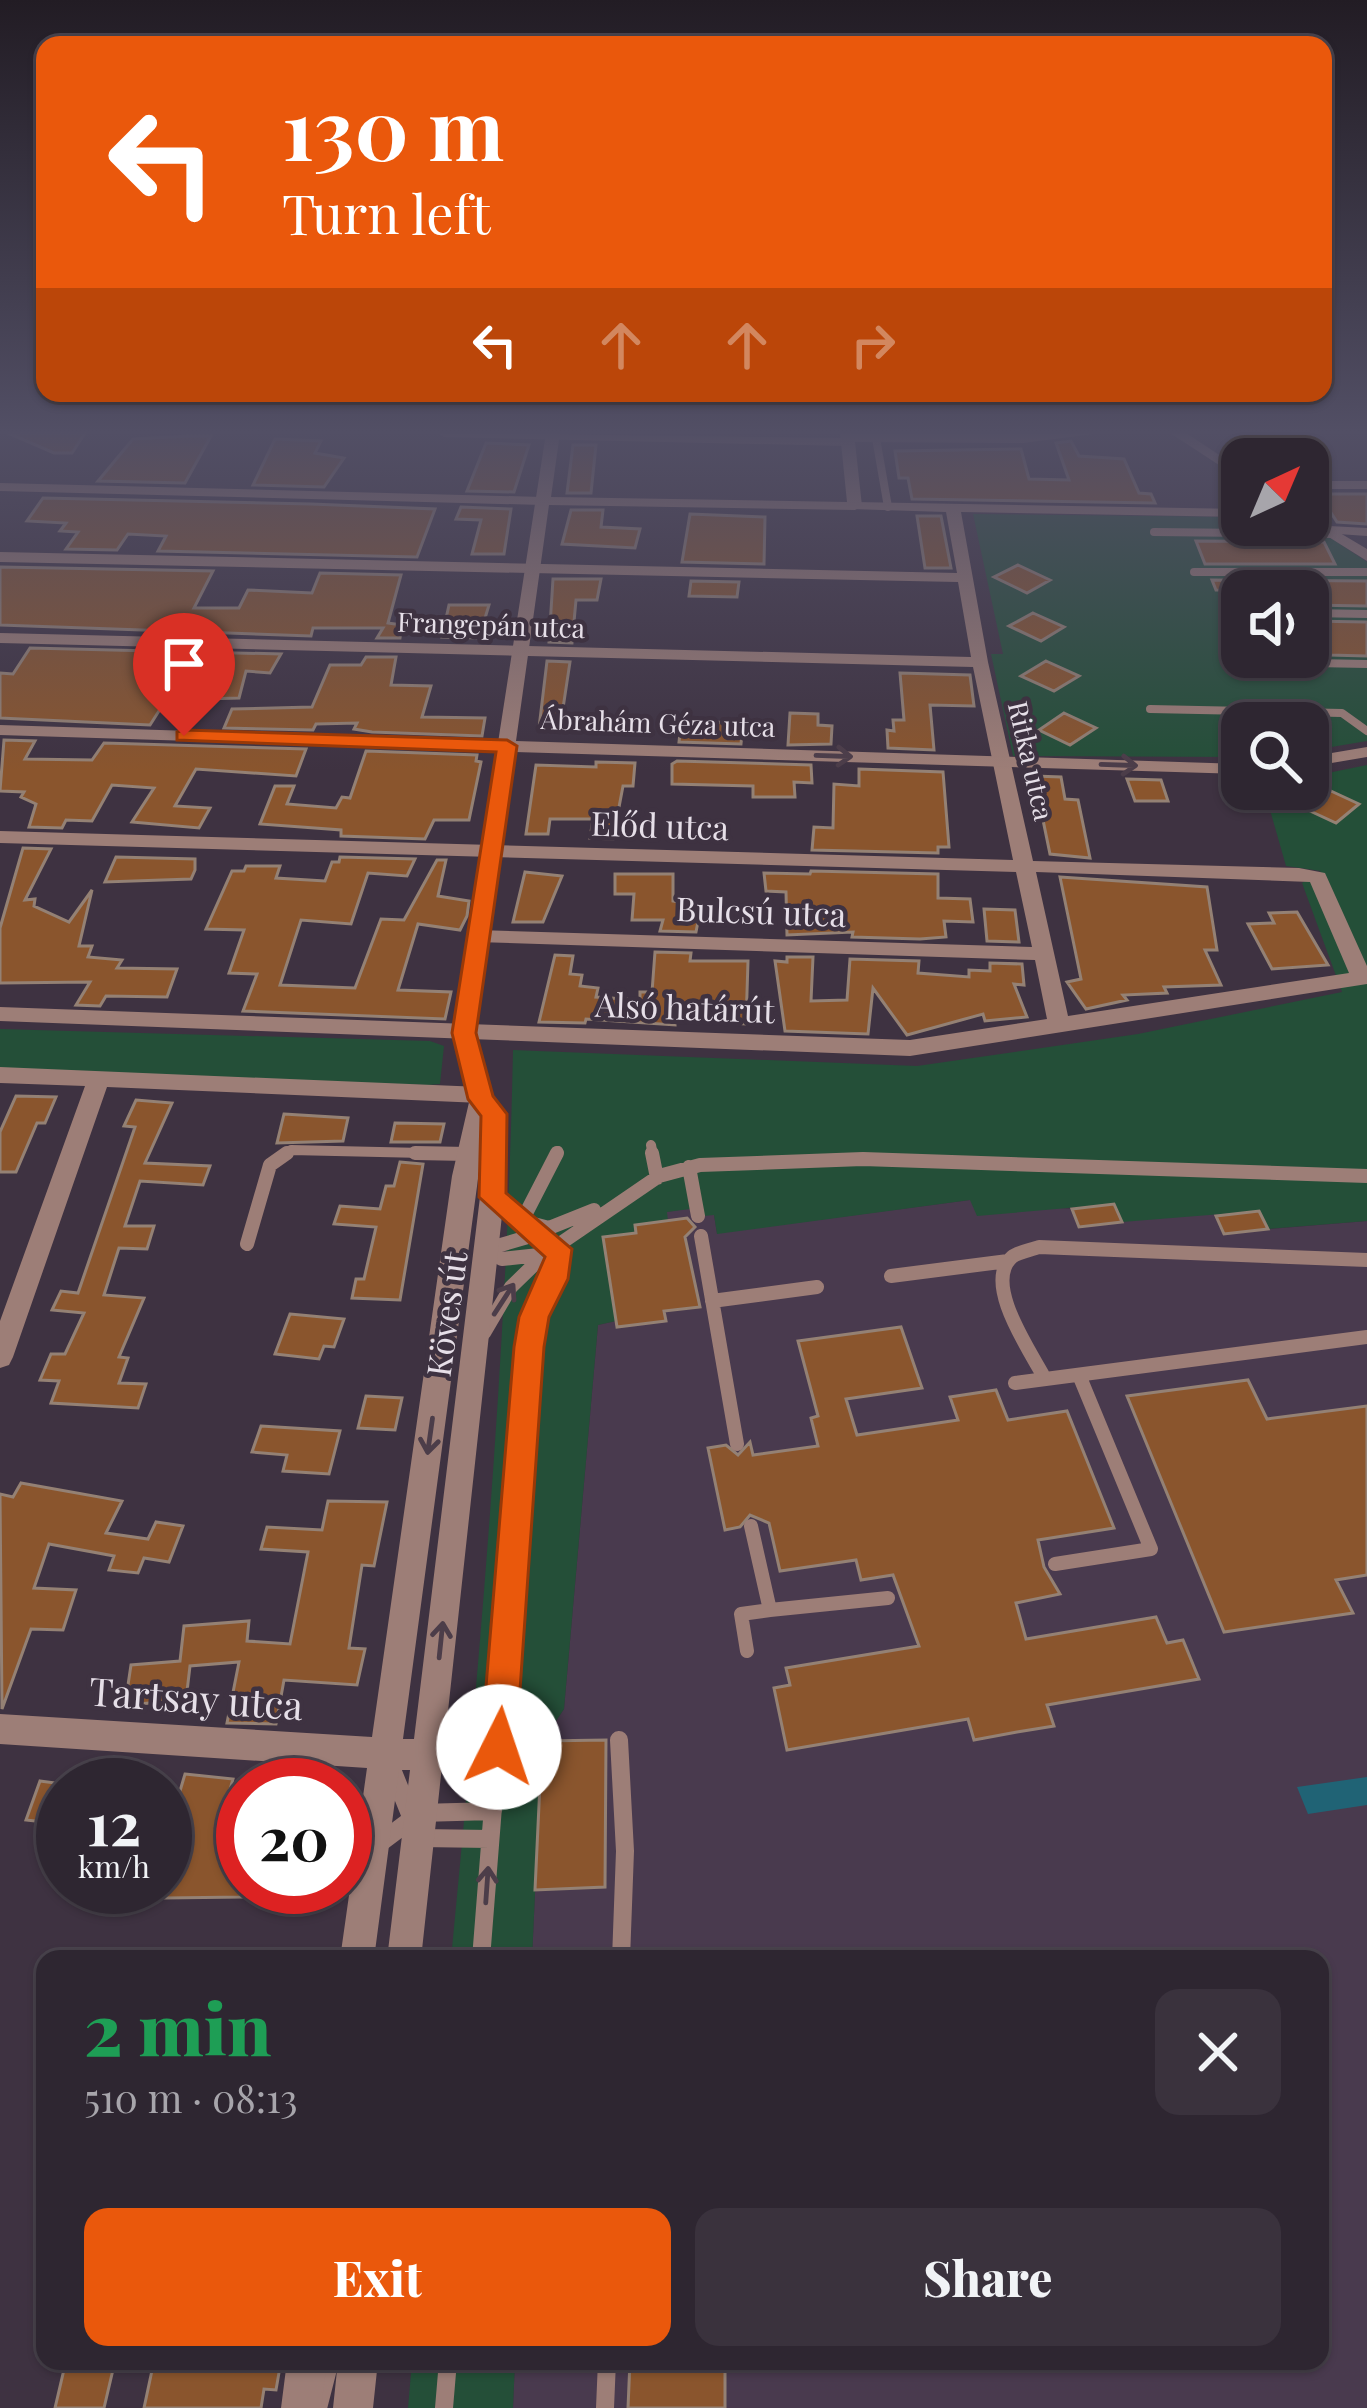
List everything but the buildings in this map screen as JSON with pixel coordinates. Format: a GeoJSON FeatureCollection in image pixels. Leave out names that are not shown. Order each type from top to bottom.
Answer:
{"type":"FeatureCollection","features":[{"type":"Feature","properties":{"kind":"street"},"geometry":{"type":"LineString","coordinates":[[0,1075],[481,1097],[464,1033],[536,545]]}},
{"type":"Feature","properties":{"kind":"street","name":"Ritka utca"},"geometry":{"type":"LineString","coordinates":[[959,545],[1059,1024]]}},
{"type":"Feature","properties":{"kind":"street"},"geometry":{"type":"LineString","coordinates":[[0,557],[966,578]]}},
{"type":"Feature","properties":{"kind":"street","name":"Frangepán utca"},"geometry":{"type":"LineString","coordinates":[[0,638],[980,662]]}},
{"type":"Feature","properties":{"kind":"street","name":"Ábrahám Géza utca"},"geometry":{"type":"LineString","coordinates":[[0,730],[1221,768]]}},
{"type":"Feature","properties":{"kind":"street"},"geometry":{"type":"LineString","coordinates":[[1329,758],[1367,752]]}},
{"type":"Feature","properties":{"kind":"street","name":"Előd utca"},"geometry":{"type":"LineString","coordinates":[[0,837],[1318,877],[1362,978]]}},
{"type":"Feature","properties":{"kind":"street","name":"Bulcsú utca"},"geometry":{"type":"LineString","coordinates":[[477,936],[1043,954]]}},
{"type":"Feature","properties":{"kind":"street","name":"Alsó határút"},"geometry":{"type":"LineString","coordinates":[[0,1014],[910,1048],[1362,978]]}},
{"type":"Feature","properties":{"kind":"street"},"geometry":{"type":"LineString","coordinates":[[0,1357],[99,1078]]}},
{"type":"Feature","properties":{"kind":"street","name":"Köves út"},"geometry":{"type":"LineString","coordinates":[[405,1950],[469,1366],[468,1154],[481,1097]]}},
{"type":"Feature","properties":{"kind":"street","name":"Köves út"},"geometry":{"type":"LineString","coordinates":[[372,1840],[470,1250],[492,1197],[494,1114],[481,1097]]}},
{"type":"Feature","properties":{"kind":"street","name":"Tartsay utca"},"geometry":{"type":"LineString","coordinates":[[0,1729],[429,1756]]}},
{"type":"Feature","properties":{"kind":"street"},"geometry":{"type":"LineString","coordinates":[[386,1754],[418,1821]]}},
{"type":"Feature","properties":{"kind":"street","name":"Köves út"},"geometry":{"type":"LineString","coordinates":[[358,1950],[362,1914]]}},
{"type":"Feature","properties":{"kind":"street"},"geometry":{"type":"LineString","coordinates":[[302,2408],[306,2370]]}},
{"type":"Feature","properties":{"kind":"street"},"geometry":{"type":"LineString","coordinates":[[353,2408],[357,2370]]}},
{"type":"Feature","properties":{"kind":"lane"},"geometry":{"type":"LineString","coordinates":[[1194,572],[1367,572]]}},
{"type":"Feature","properties":{"kind":"lane"},"geometry":{"type":"LineString","coordinates":[[1329,613],[1367,614]]}},
{"type":"Feature","properties":{"kind":"lane"},"geometry":{"type":"LineString","coordinates":[[1329,663],[1367,664]]}},
{"type":"Feature","properties":{"kind":"lane"},"geometry":{"type":"LineString","coordinates":[[1150,709],[1333,712],[1352,716],[1367,731]]}},
{"type":"Feature","properties":{"kind":"lane"},"geometry":{"type":"LineString","coordinates":[[651,1145],[657,1178]]}},
{"type":"Feature","properties":{"kind":"lane"},"geometry":{"type":"LineString","coordinates":[[247,1244],[269,1165],[291,1150],[468,1154]]}},
{"type":"Feature","properties":{"kind":"lane"},"geometry":{"type":"LineString","coordinates":[[522,1221],[558,1151]]}},
{"type":"Feature","properties":{"kind":"lane"},"geometry":{"type":"LineString","coordinates":[[469,1366],[511,1287],[617,1201],[657,1178],[689,1167],[754,1160],[863,1159],[1367,1177]]}},
{"type":"Feature","properties":{"kind":"lane"},"geometry":{"type":"LineString","coordinates":[[689,1167],[698,1216]]}},
{"type":"Feature","properties":{"kind":"lane"},"geometry":{"type":"LineString","coordinates":[[482,1950],[529,1347],[534,1317],[557,1271],[552,1251],[538,1234],[492,1197]]}},
{"type":"Feature","properties":{"kind":"lane"},"geometry":{"type":"LineString","coordinates":[[522,1221],[549,1228],[617,1201]]}},
{"type":"Feature","properties":{"kind":"lane"},"geometry":{"type":"LineString","coordinates":[[470,1250],[538,1234]]}},
{"type":"Feature","properties":{"kind":"lane"},"geometry":{"type":"LineString","coordinates":[[701,1236],[737,1444]]}},
{"type":"Feature","properties":{"kind":"lane"},"geometry":{"type":"LineString","coordinates":[[891,1276],[1008,1261],[1039,1247],[1367,1260]]}},
{"type":"Feature","properties":{"kind":"lane"},"geometry":{"type":"LineString","coordinates":[[470,1250],[502,1259],[552,1251]]}},
{"type":"Feature","properties":{"kind":"lane"},"geometry":{"type":"LineString","coordinates":[[1008,1261],[1000,1282],[1002,1296],[1045,1379]]}},
{"type":"Feature","properties":{"kind":"lane"},"geometry":{"type":"LineString","coordinates":[[712,1301],[817,1287]]}},
{"type":"Feature","properties":{"kind":"lane"},"geometry":{"type":"LineString","coordinates":[[1015,1383],[1367,1336]]}},
{"type":"Feature","properties":{"kind":"lane"},"geometry":{"type":"LineString","coordinates":[[1055,1564],[1150,1549],[1079,1375]]}},
{"type":"Feature","properties":{"kind":"lane"},"geometry":{"type":"LineString","coordinates":[[751,1526],[770,1610]]}},
{"type":"Feature","properties":{"kind":"lane"},"geometry":{"type":"LineString","coordinates":[[747,1651],[741,1614],[887,1598]]}},
{"type":"Feature","properties":{"kind":"lane"},"geometry":{"type":"LineString","coordinates":[[619,1740],[625,1851],[621,1950]]}},
{"type":"Feature","properties":{"kind":"lane"},"geometry":{"type":"LineString","coordinates":[[372,1851],[418,1821],[493,1811]]}},
{"type":"Feature","properties":{"kind":"lane"},"geometry":{"type":"LineString","coordinates":[[418,1821],[490,1840]]}},
{"type":"Feature","properties":{"kind":"lane"},"geometry":{"type":"LineString","coordinates":[[318,2408],[327,2370]]}},
{"type":"Feature","properties":{"kind":"lane"},"geometry":{"type":"LineString","coordinates":[[444,2408],[447,2370]]}},
{"type":"Feature","properties":{"kind":"lane"},"geometry":{"type":"LineString","coordinates":[[605,2408],[607,2370]]}},
{"type":"Feature","properties":{"kind":"shaded area"},"geometry":{"type":"Polygon","coordinates":[[[970,1200],[1072,1209],[1114,1204],[1259,1211],[1269,1229],[1367,1221],[1367,2408],[513,2408],[515,2370],[1329,2370],[1329,1950],[532,1950],[542,1741],[564,1709],[598,1325],[616,1321],[603,1237],[636,1233],[635,1225],[667,1221],[666,1212],[691,1208],[714,1215],[717,1233],[970,1200]]]}},
{"type":"Feature","properties":{"kind":"green space"},"geometry":{"type":"Polygon","coordinates":[[[980,545],[1342,545],[1367,562],[1367,741],[1329,747],[1329,702],[1221,702],[1221,757],[1013,756],[991,654],[1003,654],[980,545]]]}},
{"type":"Feature","properties":{"kind":"green space"},"geometry":{"type":"Polygon","coordinates":[[[1367,765],[1367,1221],[1268,1229],[1259,1211],[1122,1222],[1114,1204],[977,1216],[970,1200],[717,1234],[714,1215],[693,1217],[690,1209],[667,1212],[668,1221],[636,1225],[616,1321],[598,1325],[564,1709],[542,1742],[532,1950],[452,1950],[498,1391],[513,1050],[917,1066],[1138,1034],[1342,992],[1302,883],[1321,871],[1286,866],[1270,810],[1329,810],[1329,773],[1367,765]]]}},
{"type":"Feature","properties":{"kind":"green space"},"geometry":{"type":"Polygon","coordinates":[[[0,1029],[430,1041],[444,1046],[440,1084],[428,1085],[0,1071],[0,1029]]]}},
{"type":"Feature","properties":{"kind":"green space"},"geometry":{"type":"Polygon","coordinates":[[[411,2370],[515,2370],[513,2408],[408,2408],[411,2370]]]}},
{"type":"Feature","properties":{"kind":"water"},"geometry":{"type":"Polygon","coordinates":[[[1367,1777],[1367,1805],[1308,1814],[1297,1787],[1367,1777]]]}},
{"type":"Feature","properties":{"kind":"route"},"geometry":{"type":"LineString","coordinates":[[184,736],[507,746],[464,1033],[481,1099],[494,1114],[492,1197],[558,1249],[560,1257],[534,1317],[529,1347],[499,1747]]}}]}
